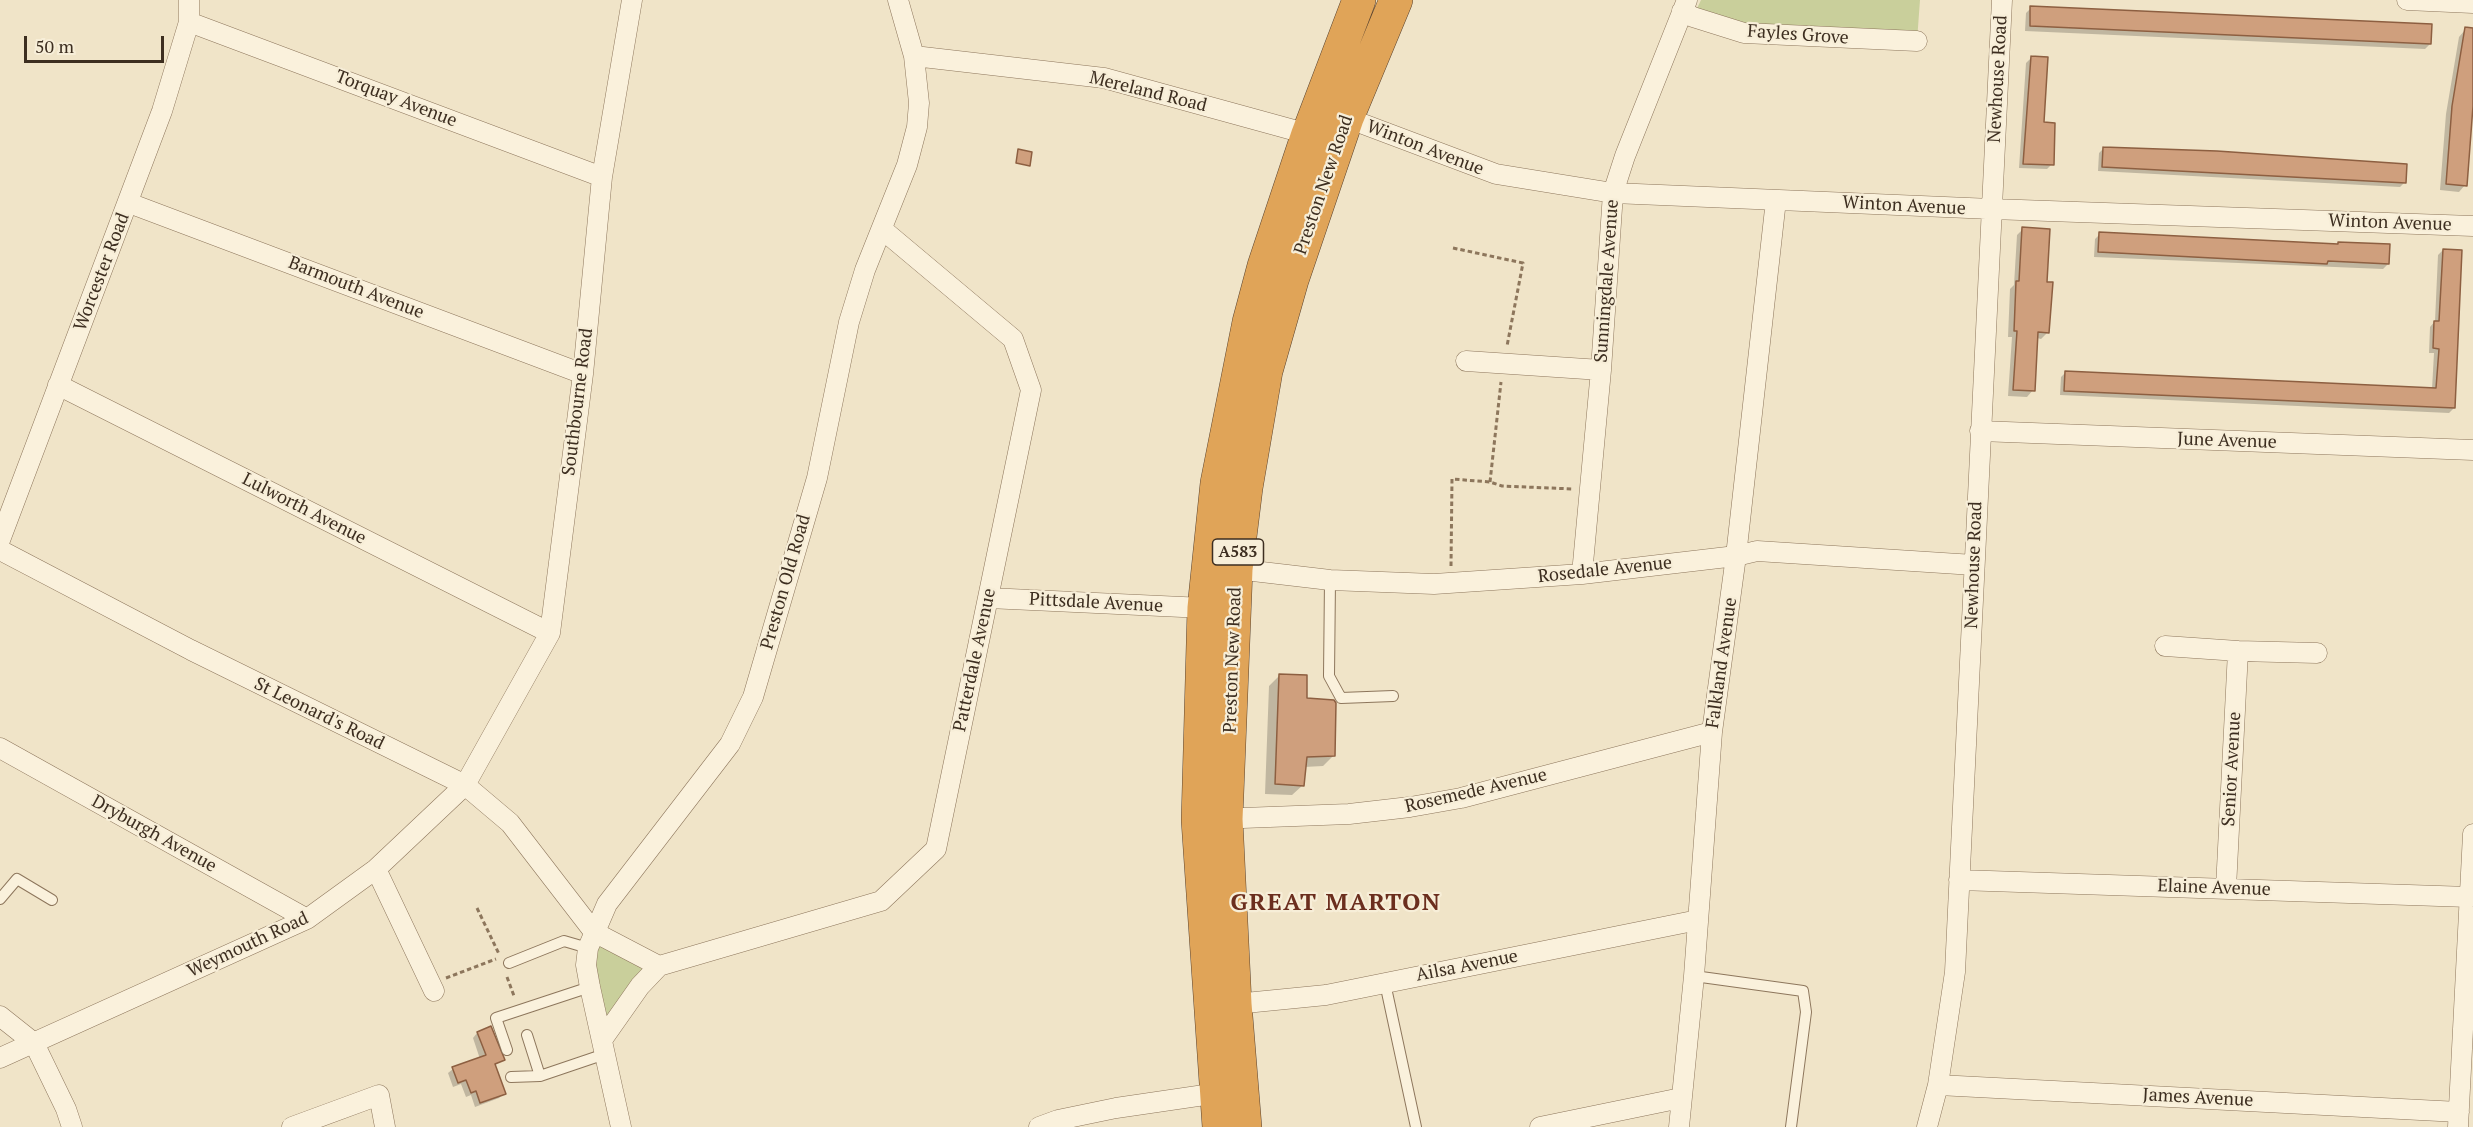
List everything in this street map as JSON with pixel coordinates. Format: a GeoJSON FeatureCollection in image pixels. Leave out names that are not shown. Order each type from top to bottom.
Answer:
{"type":"FeatureCollection","features":[{"type":"Feature","properties":{"kind":"highway","name":"Preston New Road"},"geometry":{"type":"LineString","coordinates":[[1245,1127],[1228,1092],[1212,819],[1204,608],[1217,483],[1248,322],[1308,134],[1359,0]]}},
{"type":"Feature","properties":{"kind":"highway","name":"Preston New Road"},"geometry":{"type":"LineString","coordinates":[[1219,1127],[1228,1092],[1235,1004],[1212,819],[1246,488],[1266,371],[1292,280],[1347,118],[1396,0]]}},
{"type":"Feature","properties":{"kind":"street","name":"Worcester Road"},"geometry":{"type":"LineString","coordinates":[[0,540],[162,111],[189,22],[189,0]]}},
{"type":"Feature","properties":{"kind":"street","name":"Southbourne Road"},"geometry":{"type":"LineString","coordinates":[[465,785],[550,633],[583,374],[602,177],[632,0]]}},
{"type":"Feature","properties":{"kind":"street","name":"Preston Old Road"},"geometry":{"type":"LineString","coordinates":[[621,1127],[586,965],[591,940],[607,904],[730,744],[753,697],[817,478],[849,322],[865,270],[883,230],[907,165],[917,127],[919,102],[914,56],[898,0]]}},
{"type":"Feature","properties":{"kind":"street","name":"Newhouse Road"},"geometry":{"type":"LineString","coordinates":[[1927,1127],[1938,1085],[1955,972],[2002,0]]}},
{"type":"Feature","properties":{"kind":"street"},"geometry":{"type":"LineString","coordinates":[[2407,0],[2473,3]]}},
{"type":"Feature","properties":{"kind":"street","name":"Fayles Grove"},"geometry":{"type":"LineString","coordinates":[[1684,6],[1693,17],[1744,33],[1917,41]]}},
{"type":"Feature","properties":{"kind":"street","name":"Sunningdale Avenue"},"geometry":{"type":"LineString","coordinates":[[1582,574],[1601,370],[1613,193],[1625,156],[1684,6]]}},
{"type":"Feature","properties":{"kind":"street","name":"Torquay Avenue"},"geometry":{"type":"LineString","coordinates":[[189,22],[602,177]]}},
{"type":"Feature","properties":{"kind":"street","name":"Mereland Road"},"geometry":{"type":"LineString","coordinates":[[914,56],[1104,78],[1308,134]]}},
{"type":"Feature","properties":{"kind":"street","name":"Winton Avenue"},"geometry":{"type":"LineString","coordinates":[[1347,118],[1496,174],[1613,193],[1992,210],[2473,226]]}},
{"type":"Feature","properties":{"kind":"street","name":"Falkland Avenue"},"geometry":{"type":"LineString","coordinates":[[1680,1127],[1712,732],[1736,556],[1776,200]]}},
{"type":"Feature","properties":{"kind":"street","name":"Barmouth Avenue"},"geometry":{"type":"LineString","coordinates":[[129,203],[583,374]]}},
{"type":"Feature","properties":{"kind":"street","name":"Patterdale Avenue"},"geometry":{"type":"LineString","coordinates":[[604,1047],[639,986],[659,966],[881,901],[936,849],[1031,390],[1013,339],[883,230]]}},
{"type":"Feature","properties":{"kind":"street"},"geometry":{"type":"LineString","coordinates":[[1466,361],[1601,370]]}},
{"type":"Feature","properties":{"kind":"street","name":"Lulworth Avenue"},"geometry":{"type":"LineString","coordinates":[[58,385],[550,633]]}},
{"type":"Feature","properties":{"kind":"street","name":"June Avenue"},"geometry":{"type":"LineString","coordinates":[[1980,431],[2473,450]]}},
{"type":"Feature","properties":{"kind":"street","name":"St Leonard's Road"},"geometry":{"type":"LineString","coordinates":[[0,550],[190,650],[465,785],[510,823],[591,940]]}},
{"type":"Feature","properties":{"kind":"street","name":"Rosedale Avenue"},"geometry":{"type":"LineString","coordinates":[[1236,569],[1330,580],[1451,583],[1582,574],[1736,556],[1757,551],[1974,565]]}},
{"type":"Feature","properties":{"kind":"street","name":"Pittsdale Avenue"},"geometry":{"type":"LineString","coordinates":[[987,598],[1204,608]]}},
{"type":"Feature","properties":{"kind":"street"},"geometry":{"type":"LineString","coordinates":[[2165,646],[2317,653]]}},
{"type":"Feature","properties":{"kind":"street","name":"Senior Avenue"},"geometry":{"type":"LineString","coordinates":[[2226,888],[2238,651]]}},
{"type":"Feature","properties":{"kind":"street","name":"Rosemede Avenue"},"geometry":{"type":"LineString","coordinates":[[1212,819],[1348,814],[1441,801],[1712,732]]}},
{"type":"Feature","properties":{"kind":"street","name":"Dryburgh Avenue"},"geometry":{"type":"LineString","coordinates":[[0,748],[307,919]]}},
{"type":"Feature","properties":{"kind":"street","name":"Weymouth Road"},"geometry":{"type":"LineString","coordinates":[[0,1058],[307,919],[376,869],[465,785]]}},
{"type":"Feature","properties":{"kind":"street"},"geometry":{"type":"LineString","coordinates":[[2462,1114],[2473,834]]}},
{"type":"Feature","properties":{"kind":"street"},"geometry":{"type":"LineString","coordinates":[[376,869],[433,988]]}},
{"type":"Feature","properties":{"kind":"street","name":"Elaine Avenue"},"geometry":{"type":"LineString","coordinates":[[1959,880],[2469,897]]}},
{"type":"Feature","properties":{"kind":"street","name":"Ailsa Avenue"},"geometry":{"type":"LineString","coordinates":[[1235,1004],[1326,995],[1698,920]]}},
{"type":"Feature","properties":{"kind":"street"},"geometry":{"type":"LineString","coordinates":[[591,940],[659,966]]}},
{"type":"Feature","properties":{"kind":"street"},"geometry":{"type":"LineString","coordinates":[[0,1016],[34,1043],[66,1109],[72,1127]]}},
{"type":"Feature","properties":{"kind":"street","name":"James Avenue"},"geometry":{"type":"LineString","coordinates":[[1938,1085],[2462,1114]]}},
{"type":"Feature","properties":{"kind":"street"},"geometry":{"type":"LineString","coordinates":[[1039,1127],[1058,1120],[1116,1108],[1228,1092]]}},
{"type":"Feature","properties":{"kind":"street"},"geometry":{"type":"LineString","coordinates":[[292,1127],[379,1095],[386,1127]]}},
{"type":"Feature","properties":{"kind":"street"},"geometry":{"type":"LineString","coordinates":[[1540,1127],[1681,1098]]}},
{"type":"Feature","properties":{"kind":"lane"},"geometry":{"type":"LineString","coordinates":[[1330,580],[1329,676],[1341,698],[1393,696]]}},
{"type":"Feature","properties":{"kind":"lane"},"geometry":{"type":"LineString","coordinates":[[0,899],[17,879],[52,900]]}},
{"type":"Feature","properties":{"kind":"lane"},"geometry":{"type":"LineString","coordinates":[[510,963],[564,941],[591,940]]}},
{"type":"Feature","properties":{"kind":"lane"},"geometry":{"type":"LineString","coordinates":[[1694,976],[1803,991],[1806,1012],[1791,1127]]}},
{"type":"Feature","properties":{"kind":"lane"},"geometry":{"type":"LineString","coordinates":[[1385,983],[1416,1127]]}},
{"type":"Feature","properties":{"kind":"lane"},"geometry":{"type":"LineString","coordinates":[[507,1050],[496,1018],[590,987]]}},
{"type":"Feature","properties":{"kind":"lane"},"geometry":{"type":"LineString","coordinates":[[527,1035],[540,1076]]}},
{"type":"Feature","properties":{"kind":"lane"},"geometry":{"type":"LineString","coordinates":[[512,1077],[540,1076],[604,1047]]}},
{"type":"Feature","properties":{"kind":"path"},"geometry":{"type":"LineString","coordinates":[[1451,583],[1452,479],[1490,482],[1502,486],[1590,490]]}},
{"type":"Feature","properties":{"kind":"path"},"geometry":{"type":"LineString","coordinates":[[433,988],[500,958],[477,908]]}},
{"type":"Feature","properties":{"kind":"green space"},"geometry":{"type":"Polygon","coordinates":[[[1701,0],[1920,0],[1917,41],[1744,33],[1693,17],[1701,0]]]}},
{"type":"Feature","properties":{"kind":"green space"},"geometry":{"type":"Polygon","coordinates":[[[598,944],[641,967],[643,971],[605,1021],[594,972],[598,944]]]}},
{"type":"Feature","properties":{"kind":"building"},"geometry":{"type":"Polygon","coordinates":[[[2030,6],[2432,24],[2431,44],[2030,26],[2030,6]]]}},
{"type":"Feature","properties":{"kind":"building"},"geometry":{"type":"Polygon","coordinates":[[[2465,27],[2473,28],[2473,106],[2467,186],[2446,184],[2452,106],[2465,27]]]}},
{"type":"Feature","properties":{"kind":"building"},"geometry":{"type":"Polygon","coordinates":[[[2031,56],[2048,57],[2044,122],[2055,123],[2054,165],[2023,164],[2031,56]]]}},
{"type":"Feature","properties":{"kind":"building"},"geometry":{"type":"Polygon","coordinates":[[[2103,147],[2217,151],[2407,164],[2406,183],[2102,167],[2103,147]]]}},
{"type":"Feature","properties":{"kind":"building"},"geometry":{"type":"Polygon","coordinates":[[[1018,149],[1032,152],[1030,166],[1016,163],[1018,149]]]}},
{"type":"Feature","properties":{"kind":"building"},"geometry":{"type":"Polygon","coordinates":[[[2022,227],[2050,229],[2047,282],[2053,282],[2049,333],[2038,332],[2035,391],[2013,390],[2017,331],[2014,331],[2016,281],[2019,281],[2022,227]]]}},
{"type":"Feature","properties":{"kind":"building"},"geometry":{"type":"Polygon","coordinates":[[[2099,232],[2338,244],[2338,242],[2390,244],[2389,264],[2328,261],[2327,264],[2098,252],[2099,232]]]}},
{"type":"Feature","properties":{"kind":"building"},"geometry":{"type":"Polygon","coordinates":[[[2443,249],[2462,250],[2455,408],[2064,391],[2065,371],[2436,388],[2439,349],[2433,348],[2434,321],[2439,321],[2443,249]]]}},
{"type":"Feature","properties":{"kind":"building"},"geometry":{"type":"Polygon","coordinates":[[[1279,674],[1307,675],[1307,698],[1334,700],[1336,703],[1335,756],[1307,757],[1304,786],[1275,784],[1279,674]]]}},
{"type":"Feature","properties":{"kind":"building"},"geometry":{"type":"Polygon","coordinates":[[[491,1026],[505,1060],[495,1064],[506,1094],[480,1103],[476,1091],[471,1093],[466,1080],[458,1083],[452,1067],[486,1055],[477,1032],[491,1026]]]}},
{"type":"Feature","properties":{"kind":"district","name":"GREAT MARTON"},"geometry":{"type":"Point","coordinates":[1336,903]}}]}
